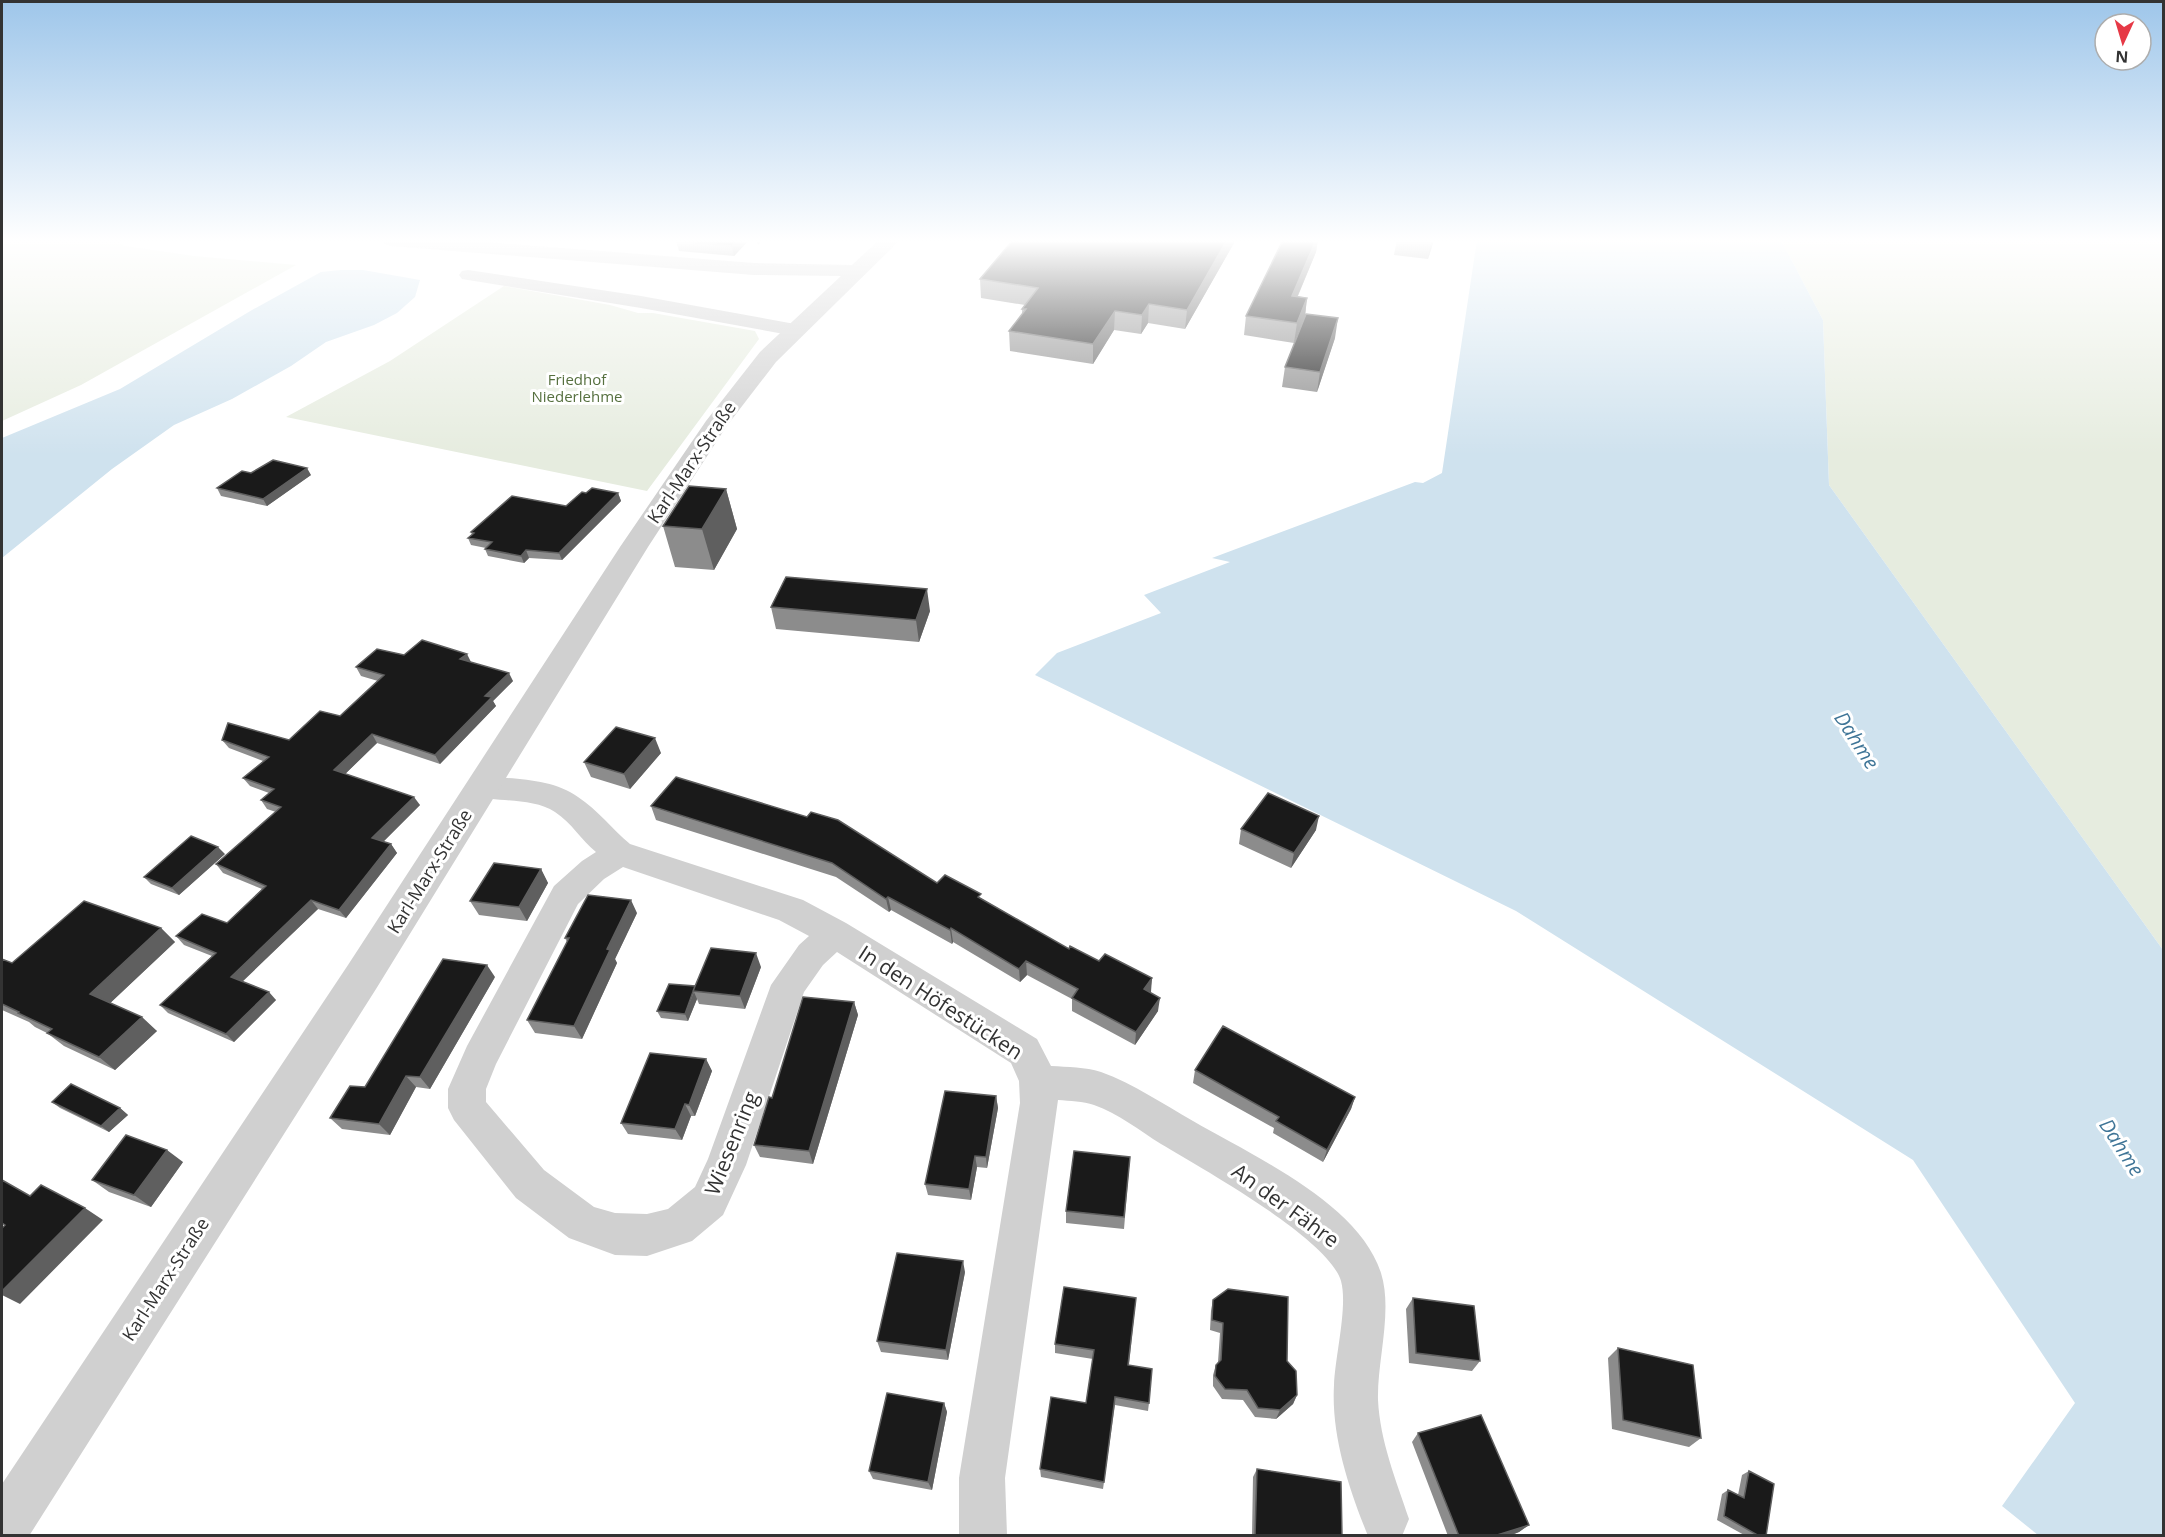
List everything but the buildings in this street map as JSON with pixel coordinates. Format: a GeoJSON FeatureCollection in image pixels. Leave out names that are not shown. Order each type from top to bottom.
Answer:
{"type":"FeatureCollection","features":[{"type":"Feature","properties":{"kind":"street"},"geometry":{"type":"LineString","coordinates":[[694,312],[795,330]]}},
{"type":"Feature","properties":{"kind":"street","name":"Karl-Marx-Straße"},"geometry":{"type":"LineString","coordinates":[[2,1530],[368,968],[587,620],[703,444],[742,388],[814,312]]}},
{"type":"Feature","properties":{"kind":"street","name":"In den Höfestücken"},"geometry":{"type":"LineString","coordinates":[[482,787],[542,794],[565,803],[585,819],[599,837],[619,853],[791,910],[834,933],[1024,1051],[1038,1072],[1040,1082]]}},
{"type":"Feature","properties":{"kind":"street","name":"Wiesenring"},"geometry":{"type":"LineString","coordinates":[[619,853],[593,870],[566,895],[480,1058],[467,1089],[467,1108],[509,1161],[530,1184],[583,1224],[615,1234],[647,1235],[678,1227],[709,1201],[726,1165],[789,985],[811,955],[834,933]]}},
{"type":"Feature","properties":{"kind":"street"},"geometry":{"type":"LineString","coordinates":[[983,1535],[982,1478],[1040,1082]]}},
{"type":"Feature","properties":{"kind":"street","name":"An der Fähre"},"geometry":{"type":"LineString","coordinates":[[1040,1082],[1079,1085],[1106,1091],[1232,1165],[1303,1212],[1346,1248],[1360,1274],[1362,1303],[1356,1401],[1361,1440],[1385,1519]]}},
{"type":"Feature","properties":{"kind":"green space"},"geometry":{"type":"Polygon","coordinates":[[[2,312],[212,312],[81,385],[2,421],[2,312]]]}},
{"type":"Feature","properties":{"kind":"green space","name":"Friedhof Niederlehme"},"geometry":{"type":"Polygon","coordinates":[[[465,312],[653,313],[755,331],[759,339],[647,491],[286,417],[390,361],[465,312]]]}},
{"type":"Feature","properties":{"kind":"green space"},"geometry":{"type":"Polygon","coordinates":[[[1819,312],[2163,312],[2163,950],[1829,485],[1823,320],[1819,312]]]}},
{"type":"Feature","properties":{"kind":"water"},"geometry":{"type":"Polygon","coordinates":[[[249,312],[398,312],[374,325],[326,342],[291,366],[232,399],[174,425],[112,469],[2,558],[2,438],[120,389],[249,312]]]}},
{"type":"Feature","properties":{"kind":"water","name":"Dahme"},"geometry":{"type":"Polygon","coordinates":[[[1466,312],[1819,312],[1823,320],[1829,485],[2163,950],[2163,1535],[2038,1535],[2002,1506],[2075,1403],[1913,1160],[1516,911],[1035,675],[1057,653],[1161,613],[1144,595],[1230,562],[1212,558],[1415,482],[1423,483],[1442,473],[1466,312]]]}}]}
